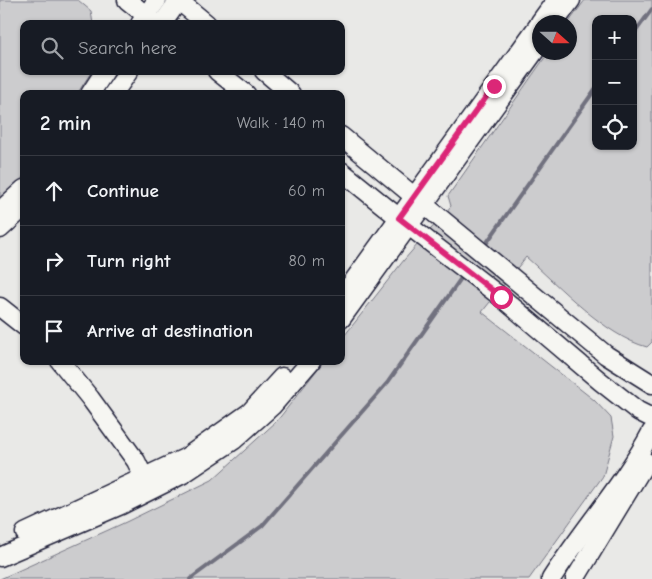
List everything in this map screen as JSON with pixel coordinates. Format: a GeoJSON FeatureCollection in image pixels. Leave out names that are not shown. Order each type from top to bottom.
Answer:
{"type":"FeatureCollection","features":[{"type":"Feature","properties":{"kind":"street"},"geometry":{"type":"LineString","coordinates":[[127,0],[147,20]]}},
{"type":"Feature","properties":{"kind":"street"},"geometry":{"type":"LineString","coordinates":[[148,20],[157,0]]}},
{"type":"Feature","properties":{"kind":"street"},"geometry":{"type":"LineString","coordinates":[[165,20],[179,0],[202,20]]}},
{"type":"Feature","properties":{"kind":"street"},"geometry":{"type":"LineString","coordinates":[[546,15],[556,0]]}},
{"type":"Feature","properties":{"kind":"street"},"geometry":{"type":"LineString","coordinates":[[560,15],[571,0]]}},
{"type":"Feature","properties":{"kind":"street"},"geometry":{"type":"LineString","coordinates":[[420,200],[532,35]]}},
{"type":"Feature","properties":{"kind":"street"},"geometry":{"type":"LineString","coordinates":[[345,313],[404,222],[532,54]]}},
{"type":"Feature","properties":{"kind":"street"},"geometry":{"type":"LineString","coordinates":[[93,90],[103,75]]}},
{"type":"Feature","properties":{"kind":"street"},"geometry":{"type":"LineString","coordinates":[[116,90],[126,75]]}},
{"type":"Feature","properties":{"kind":"street"},"geometry":{"type":"LineString","coordinates":[[222,75],[241,90]]}},
{"type":"Feature","properties":{"kind":"street"},"geometry":{"type":"LineString","coordinates":[[269,75],[286,90]]}},
{"type":"Feature","properties":{"kind":"street"},"geometry":{"type":"LineString","coordinates":[[345,139],[606,355],[652,384]]}},
{"type":"Feature","properties":{"kind":"street"},"geometry":{"type":"LineString","coordinates":[[345,174],[501,297],[600,382],[638,411],[652,418]]}},
{"type":"Feature","properties":{"kind":"street"},"geometry":{"type":"LineString","coordinates":[[0,211],[20,193]]}},
{"type":"Feature","properties":{"kind":"street"},"geometry":{"type":"LineString","coordinates":[[0,229],[20,211]]}},
{"type":"Feature","properties":{"kind":"street"},"geometry":{"type":"LineString","coordinates":[[345,293],[404,222]]}},
{"type":"Feature","properties":{"kind":"street"},"geometry":{"type":"LineString","coordinates":[[0,306],[20,323]]}},
{"type":"Feature","properties":{"kind":"street"},"geometry":{"type":"LineString","coordinates":[[63,365],[136,461],[147,484]]}},
{"type":"Feature","properties":{"kind":"street"},"geometry":{"type":"LineString","coordinates":[[0,557],[121,505],[147,484],[250,412],[291,365]]}},
{"type":"Feature","properties":{"kind":"street"},"geometry":{"type":"LineString","coordinates":[[0,545],[147,484],[183,474],[234,440],[272,406],[307,365]]}},
{"type":"Feature","properties":{"kind":"street"},"geometry":{"type":"LineString","coordinates":[[551,579],[566,554],[640,454],[652,431]]}},
{"type":"Feature","properties":{"kind":"street"},"geometry":{"type":"LineString","coordinates":[[574,579],[652,453]]}},
{"type":"Feature","properties":{"kind":"shaded area"},"geometry":{"type":"Polygon","coordinates":[[[0,0],[78,0],[91,11],[92,20],[20,20],[20,75],[89,75],[80,90],[20,90],[20,181],[15,189],[0,201],[0,0]]]}},
{"type":"Feature","properties":{"kind":"shaded area"},"geometry":{"type":"Polygon","coordinates":[[[585,0],[652,0],[652,342],[647,347],[615,332],[583,309],[526,257],[482,312],[594,400],[611,418],[614,436],[603,476],[529,579],[0,579],[126,522],[212,480],[277,421],[321,365],[345,365],[345,335],[404,260],[451,206],[448,196],[543,60],[577,60],[577,15],[574,15],[585,0]]]}},
{"type":"Feature","properties":{"kind":"waterway"},"geometry":{"type":"LineString","coordinates":[[637,30],[652,9]]}},
{"type":"Feature","properties":{"kind":"waterway"},"geometry":{"type":"LineString","coordinates":[[483,248],[592,94]]}},
{"type":"Feature","properties":{"kind":"waterway"},"geometry":{"type":"LineString","coordinates":[[190,579],[262,526],[388,382],[464,274]]}},
{"type":"Feature","properties":{"kind":"route"},"geometry":{"type":"LineString","coordinates":[[494,86],[399,218],[501,297]]}}]}
